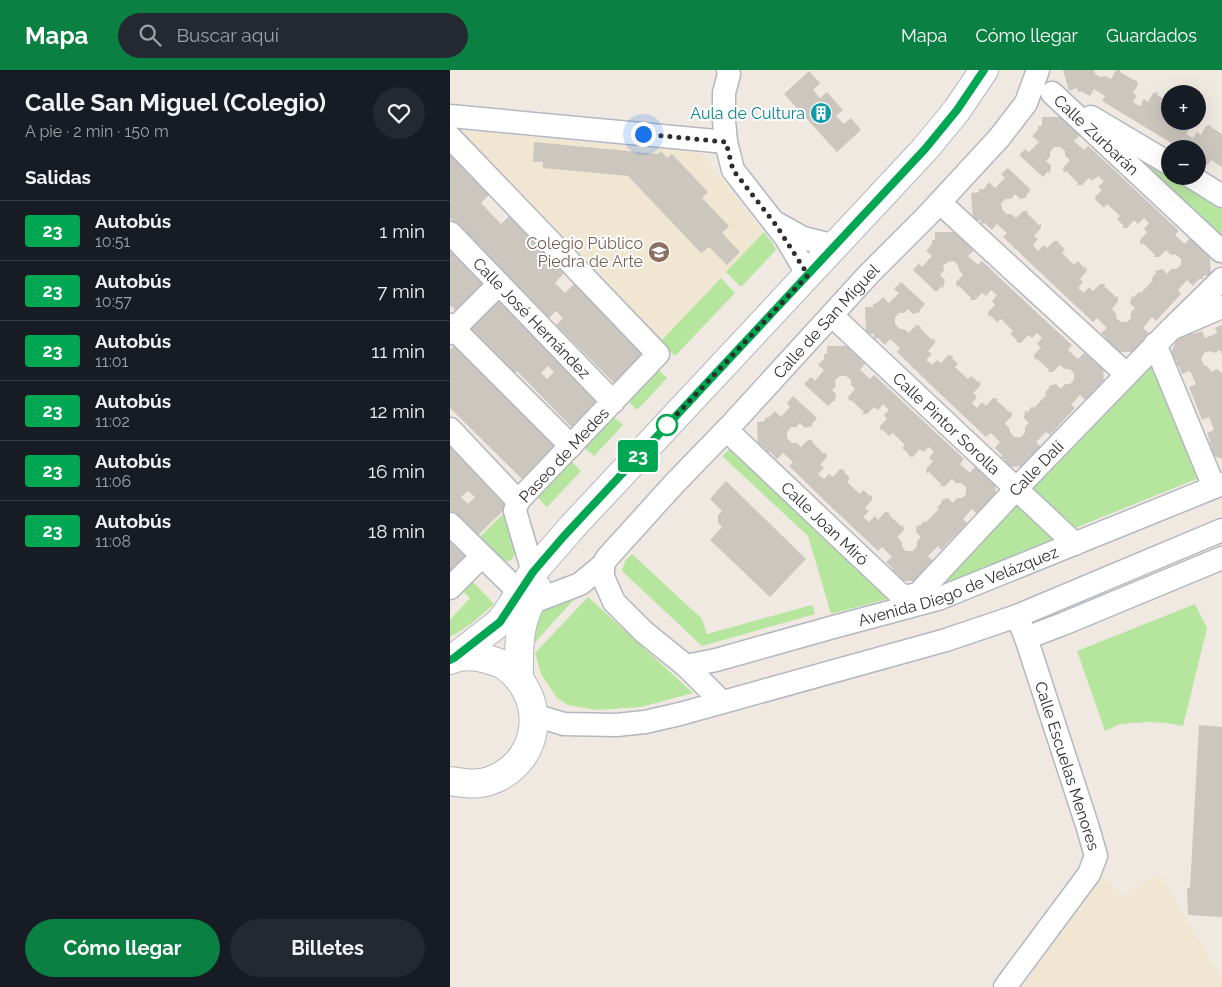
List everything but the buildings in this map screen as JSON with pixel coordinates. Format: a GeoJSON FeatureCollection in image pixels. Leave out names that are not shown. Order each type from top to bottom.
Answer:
{"type":"FeatureCollection","features":[{"type":"Feature","properties":{"kind":"main road"},"geometry":{"type":"LineString","coordinates":[[452,659],[500,622],[527,589],[557,544],[925,149],[957,110],[984,70]]}},
{"type":"Feature","properties":{"kind":"main road"},"geometry":{"type":"LineString","coordinates":[[519,679],[520,645],[527,589]]}},
{"type":"Feature","properties":{"kind":"main road"},"geometry":{"type":"LineString","coordinates":[[450,781],[470,784],[490,781],[508,772],[522,758],[533,727],[532,702],[527,690],[519,679],[501,664],[478,656],[452,659]]}},
{"type":"Feature","properties":{"kind":"street","name":"Calle de San Miguel"},"geometry":{"type":"LineString","coordinates":[[527,589],[580,584],[602,565],[674,484],[999,138],[1026,103],[1038,70]]}},
{"type":"Feature","properties":{"kind":"street"},"geometry":{"type":"LineString","coordinates":[[730,71],[724,93],[724,121],[726,142],[733,170],[786,238],[808,275]]}},
{"type":"Feature","properties":{"kind":"street","name":"Calle Zurbarán"},"geometry":{"type":"LineString","coordinates":[[1161,159],[1052,93],[1222,251]]}},
{"type":"Feature","properties":{"kind":"street"},"geometry":{"type":"LineString","coordinates":[[450,116],[726,142]]}},
{"type":"Feature","properties":{"kind":"street","name":"Paseo de Medes"},"geometry":{"type":"LineString","coordinates":[[450,137],[658,354],[518,501],[515,511],[527,589]]}},
{"type":"Feature","properties":{"kind":"street"},"geometry":{"type":"LineString","coordinates":[[1204,185],[1222,196]]}},
{"type":"Feature","properties":{"kind":"street"},"geometry":{"type":"LineString","coordinates":[[948,210],[1126,374]]}},
{"type":"Feature","properties":{"kind":"street"},"geometry":{"type":"LineString","coordinates":[[774,222],[802,238],[835,246]]}},
{"type":"Feature","properties":{"kind":"street","name":"Calle José Hernández"},"geometry":{"type":"LineString","coordinates":[[450,233],[613,402]]}},
{"type":"Feature","properties":{"kind":"street","name":"Calle Dalí"},"geometry":{"type":"LineString","coordinates":[[918,594],[1126,374],[1222,278]]}},
{"type":"Feature","properties":{"kind":"street"},"geometry":{"type":"LineString","coordinates":[[499,284],[451,329],[571,446]]}},
{"type":"Feature","properties":{"kind":"street"},"geometry":{"type":"LineString","coordinates":[[1171,328],[1222,307]]}},
{"type":"Feature","properties":{"kind":"street","name":"Calle Pintor Sorolla"},"geometry":{"type":"LineString","coordinates":[[841,324],[1075,544]]}},
{"type":"Feature","properties":{"kind":"street"},"geometry":{"type":"LineString","coordinates":[[1155,344],[1218,485]]}},
{"type":"Feature","properties":{"kind":"street"},"geometry":{"type":"LineString","coordinates":[[450,429],[518,501]]}},
{"type":"Feature","properties":{"kind":"street","name":"Calle Joan Miró"},"geometry":{"type":"LineString","coordinates":[[735,438],[903,597],[918,594]]}},
{"type":"Feature","properties":{"kind":"street","name":"Avenida Diego de Velázquez"},"geometry":{"type":"LineString","coordinates":[[686,666],[716,660],[938,599],[1218,485]]}},
{"type":"Feature","properties":{"kind":"street"},"geometry":{"type":"LineString","coordinates":[[450,524],[482,556],[527,589]]}},
{"type":"Feature","properties":{"kind":"street"},"geometry":{"type":"LineString","coordinates":[[533,727],[564,724],[616,725],[645,722],[946,640],[1017,616],[1222,530]]}},
{"type":"Feature","properties":{"kind":"street"},"geometry":{"type":"LineString","coordinates":[[450,588],[482,556]]}},
{"type":"Feature","properties":{"kind":"street"},"geometry":{"type":"LineString","coordinates":[[1017,616],[1026,638],[1222,558]]}},
{"type":"Feature","properties":{"kind":"street"},"geometry":{"type":"LineString","coordinates":[[602,565],[603,577],[614,602],[644,632],[686,666],[722,702]]}},
{"type":"Feature","properties":{"kind":"street","name":"Calle Escuelas Menores"},"geometry":{"type":"LineString","coordinates":[[1005,987],[1089,874],[1096,856],[1026,638]]}},
{"type":"Feature","properties":{"kind":"shaded area","name":"Colegio Público Piedra de Arte"},"geometry":{"type":"Polygon","coordinates":[[[466,131],[701,153],[764,232],[660,342],[463,135],[466,131]]]}},
{"type":"Feature","properties":{"kind":"shaded area"},"geometry":{"type":"Polygon","coordinates":[[[1159,873],[1222,979],[1222,987],[1022,987],[1104,876],[1122,897],[1159,873]]]}},
{"type":"Feature","properties":{"kind":"green space"},"geometry":{"type":"Polygon","coordinates":[[[1088,121],[1161,165],[1161,185],[1194,185],[1222,202],[1222,235],[1217,243],[1088,121]]]}},
{"type":"Feature","properties":{"kind":"green space"},"geometry":{"type":"Polygon","coordinates":[[[764,232],[776,250],[741,287],[726,272],[764,232]]]}},
{"type":"Feature","properties":{"kind":"green space"},"geometry":{"type":"Polygon","coordinates":[[[721,278],[735,293],[675,356],[660,342],[721,278]]]}},
{"type":"Feature","properties":{"kind":"green space"},"geometry":{"type":"Polygon","coordinates":[[[1152,353],[1204,476],[1070,530],[1032,495],[1032,479],[1152,353]]]}},
{"type":"Feature","properties":{"kind":"green space"},"geometry":{"type":"Polygon","coordinates":[[[653,365],[667,378],[637,410],[624,397],[653,365]]]}},
{"type":"Feature","properties":{"kind":"green space"},"geometry":{"type":"Polygon","coordinates":[[[609,413],[623,425],[594,456],[580,444],[609,413]]]}},
{"type":"Feature","properties":{"kind":"green space"},"geometry":{"type":"Polygon","coordinates":[[[732,447],[895,597],[831,614],[808,536],[722,456],[732,447]]]}},
{"type":"Feature","properties":{"kind":"green space"},"geometry":{"type":"Polygon","coordinates":[[[568,458],[581,471],[547,507],[534,494],[568,458]]]}},
{"type":"Feature","properties":{"kind":"green space"},"geometry":{"type":"Polygon","coordinates":[[[1006,504],[1024,504],[1054,539],[929,589],[1006,504]]]}},
{"type":"Feature","properties":{"kind":"green space"},"geometry":{"type":"Polygon","coordinates":[[[506,511],[515,553],[509,561],[501,561],[478,539],[506,511]]]}},
{"type":"Feature","properties":{"kind":"green space"},"geometry":{"type":"Polygon","coordinates":[[[632,554],[702,619],[707,634],[812,605],[815,614],[702,646],[622,571],[625,561],[632,554]]]}},
{"type":"Feature","properties":{"kind":"green space"},"geometry":{"type":"Polygon","coordinates":[[[471,580],[494,604],[468,626],[450,637],[450,620],[470,598],[459,587],[471,580]]]}},
{"type":"Feature","properties":{"kind":"green space"},"geometry":{"type":"Polygon","coordinates":[[[577,596],[530,648],[538,617],[545,609],[577,596]]]}},
{"type":"Feature","properties":{"kind":"green space"},"geometry":{"type":"Polygon","coordinates":[[[588,597],[693,693],[641,707],[597,710],[568,705],[557,698],[541,674],[535,653],[588,597]]]}},
{"type":"Feature","properties":{"kind":"green space"},"geometry":{"type":"Polygon","coordinates":[[[1195,604],[1207,628],[1183,726],[1148,722],[1120,724],[1105,731],[1077,651],[1195,604]]]}},
{"type":"Feature","properties":{"kind":"bus line","name":"23"},"geometry":{"type":"LineString","coordinates":[[450,660],[500,622],[533,572],[564,536],[925,149],[957,110],[984,70]]}},
{"type":"Feature","properties":{"kind":"place","name":"Aula de Cultura"},"geometry":{"type":"Point","coordinates":[821,113]}},
{"type":"Feature","properties":{"kind":"place","name":"Colegio Público Piedra de Arte"},"geometry":{"type":"Point","coordinates":[659,252]}},
{"type":"Feature","properties":{"kind":"route"},"geometry":{"type":"LineString","coordinates":[[643,134],[726,142],[733,170],[786,238],[808,275],[667,425]]}}]}
